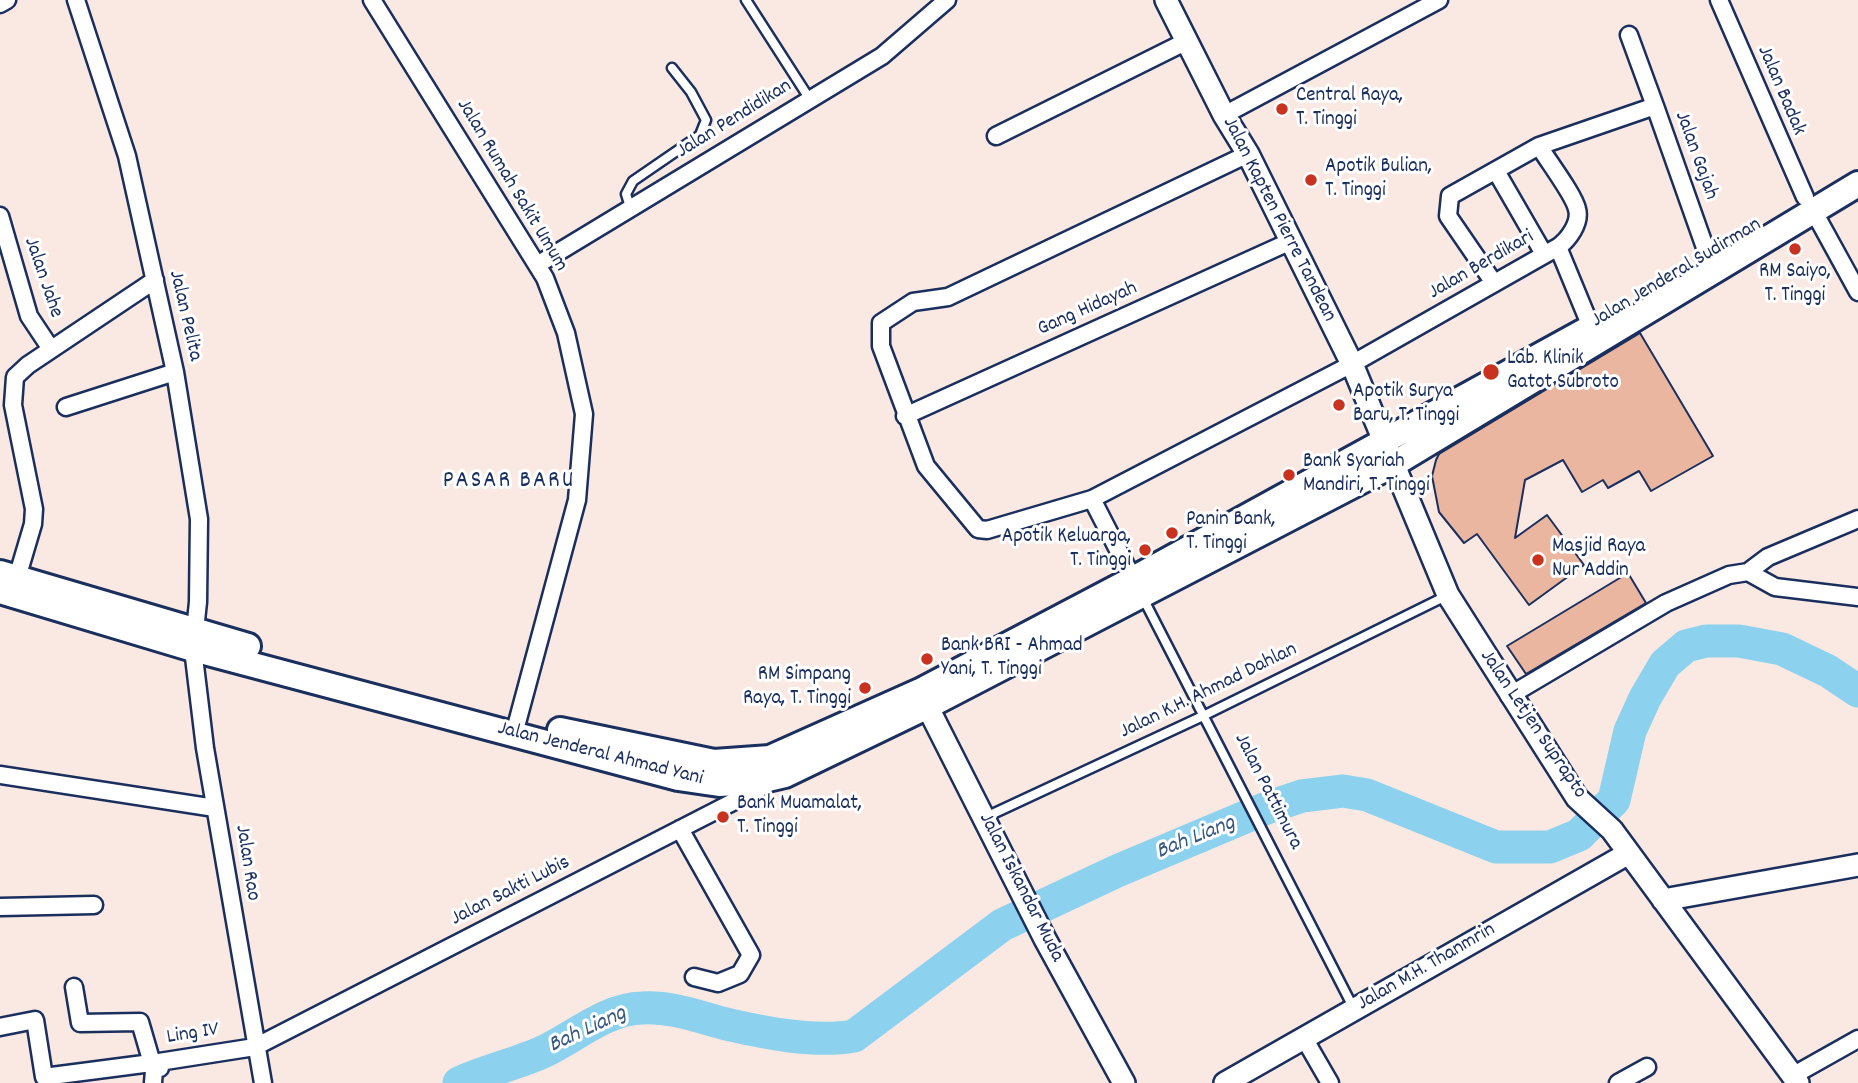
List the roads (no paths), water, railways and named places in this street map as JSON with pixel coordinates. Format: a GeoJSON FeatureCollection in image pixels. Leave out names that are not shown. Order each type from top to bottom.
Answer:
{"type":"FeatureCollection","features":[{"type":"Feature","properties":{"kind":"main road","name":"Jalan Kapten Pierre Tandean"},"geometry":{"type":"LineString","coordinates":[[1166,0],[1224,115],[1248,154],[1289,242],[1352,364],[1389,453]]}},
{"type":"Feature","properties":{"kind":"main road","name":"Jalan Jenderal Sudirman"},"geometry":{"type":"LineString","coordinates":[[1389,453],[1809,204],[1858,165]]}},
{"type":"Feature","properties":{"kind":"main road","name":"Jalan Jenderal Sudirman"},"geometry":{"type":"LineString","coordinates":[[1389,453],[1708,256],[1809,204],[1858,184]]}},
{"type":"Feature","properties":{"kind":"main road","name":"Jalan Jenderal Ahmad Yani"},"geometry":{"type":"LineString","coordinates":[[6,581],[195,641],[516,727],[678,778],[719,784],[755,782],[786,775],[1389,453]]}},
{"type":"Feature","properties":{"kind":"main road","name":"Jalan Letjen Suprapto"},"geometry":{"type":"LineString","coordinates":[[1389,453],[1448,595],[1509,696],[1577,799],[1612,831],[1796,1079]]}},
{"type":"Feature","properties":{"kind":"main road","name":"Jalan Jenderal Ahmad Yani"},"geometry":{"type":"LineString","coordinates":[[516,727],[714,762],[748,762],[770,758],[924,699]]}},
{"type":"Feature","properties":{"kind":"main road","name":"Jalan Iskandar Muda"},"geometry":{"type":"LineString","coordinates":[[924,699],[1045,939],[1124,1083]]}},
{"type":"Feature","properties":{"kind":"main road","name":"Jalan M.H. Thanmrin"},"geometry":{"type":"LineString","coordinates":[[1225,1083],[1252,1076],[1304,1038],[1629,853]]}},
{"type":"Feature","properties":{"kind":"main road"},"geometry":{"type":"LineString","coordinates":[[1663,900],[1858,865]]}},
{"type":"Feature","properties":{"kind":"street"},"geometry":{"type":"LineString","coordinates":[[0,4],[7,0]]}},
{"type":"Feature","properties":{"kind":"street","name":"Jalan Pelita"},"geometry":{"type":"LineString","coordinates":[[76,0],[127,156],[175,372],[199,519],[195,641]]}},
{"type":"Feature","properties":{"kind":"street","name":"Jalan Rumah Sakit Umum"},"geometry":{"type":"LineString","coordinates":[[372,0],[537,265],[566,333],[584,414],[577,499],[516,727]]}},
{"type":"Feature","properties":{"kind":"street","name":"Jalan Pendidikan"},"geometry":{"type":"LineString","coordinates":[[537,265],[882,56],[947,0]]}},
{"type":"Feature","properties":{"kind":"street"},"geometry":{"type":"LineString","coordinates":[[1224,115],[1439,0]]}},
{"type":"Feature","properties":{"kind":"street","name":"Jalan Badak"},"geometry":{"type":"LineString","coordinates":[[1719,0],[1809,204],[1858,292]]}},
{"type":"Feature","properties":{"kind":"street"},"geometry":{"type":"LineString","coordinates":[[1629,35],[1655,106]]}},
{"type":"Feature","properties":{"kind":"street"},"geometry":{"type":"LineString","coordinates":[[996,136],[1187,41]]}},
{"type":"Feature","properties":{"kind":"street","name":"Jalan Gajah"},"geometry":{"type":"LineString","coordinates":[[1494,282],[1448,216],[1450,196],[1539,146],[1655,106],[1708,256]]}},
{"type":"Feature","properties":{"kind":"street"},"geometry":{"type":"LineString","coordinates":[[1496,171],[1551,251],[1567,240],[1576,224],[1578,210],[1539,146]]}},
{"type":"Feature","properties":{"kind":"street"},"geometry":{"type":"LineString","coordinates":[[1248,154],[948,297],[913,302],[881,323],[881,346],[905,416],[926,466],[978,528],[986,530],[1092,499],[1352,364]]}},
{"type":"Feature","properties":{"kind":"street","name":"Jalan Jahe"},"geometry":{"type":"LineString","coordinates":[[0,216],[29,316],[51,349]]}},
{"type":"Feature","properties":{"kind":"street","name":"Gang Hidayah"},"geometry":{"type":"LineString","coordinates":[[905,416],[1289,242]]}},
{"type":"Feature","properties":{"kind":"street","name":"Jalan Berdikari"},"geometry":{"type":"LineString","coordinates":[[1352,364],[1551,251],[1591,327]]}},
{"type":"Feature","properties":{"kind":"street"},"geometry":{"type":"LineString","coordinates":[[6,581],[33,524],[34,509],[13,405],[15,377],[51,349],[155,280]]}},
{"type":"Feature","properties":{"kind":"street"},"geometry":{"type":"LineString","coordinates":[[66,407],[175,372]]}},
{"type":"Feature","properties":{"kind":"street","name":"Jalan Pattimura"},"geometry":{"type":"LineString","coordinates":[[1092,499],[1137,587]]}},
{"type":"Feature","properties":{"kind":"street"},"geometry":{"type":"LineString","coordinates":[[1509,696],[1666,603],[1728,575],[1748,572],[1768,557],[1858,519]]}},
{"type":"Feature","properties":{"kind":"street"},"geometry":{"type":"LineString","coordinates":[[1748,572],[1776,587],[1858,597]]}},
{"type":"Feature","properties":{"kind":"street","name":"Jalan Rao"},"geometry":{"type":"LineString","coordinates":[[195,641],[215,808],[263,1083]]}},
{"type":"Feature","properties":{"kind":"street"},"geometry":{"type":"LineString","coordinates":[[0,775],[215,808]]}},
{"type":"Feature","properties":{"kind":"street","name":"Jalan Sakti Lubis"},"geometry":{"type":"LineString","coordinates":[[255,1047],[786,775]]}},
{"type":"Feature","properties":{"kind":"street"},"geometry":{"type":"LineString","coordinates":[[680,829],[751,955],[740,974],[729,979],[718,983],[694,977]]}},
{"type":"Feature","properties":{"kind":"street"},"geometry":{"type":"LineString","coordinates":[[0,907],[94,905]]}},
{"type":"Feature","properties":{"kind":"street"},"geometry":{"type":"LineString","coordinates":[[74,987],[80,1023],[140,1022],[156,1072]]}},
{"type":"Feature","properties":{"kind":"street","name":"Ling IV"},"geometry":{"type":"LineString","coordinates":[[0,1027],[35,1020],[44,1077],[156,1072],[255,1047]]}},
{"type":"Feature","properties":{"kind":"street"},"geometry":{"type":"LineString","coordinates":[[1304,1038],[1330,1083]]}},
{"type":"Feature","properties":{"kind":"street"},"geometry":{"type":"LineString","coordinates":[[1796,1079],[1858,1039]]}},
{"type":"Feature","properties":{"kind":"street"},"geometry":{"type":"LineString","coordinates":[[1618,1083],[1647,1066]]}},
{"type":"Feature","properties":{"kind":"lane"},"geometry":{"type":"LineString","coordinates":[[746,0],[809,98]]}},
{"type":"Feature","properties":{"kind":"lane"},"geometry":{"type":"LineString","coordinates":[[631,210],[626,194],[633,181],[700,135],[706,120],[691,92],[671,68]]}},
{"type":"Feature","properties":{"kind":"lane","name":"Jalan Pattimura"},"geometry":{"type":"LineString","coordinates":[[1137,587],[1354,1009]]}},
{"type":"Feature","properties":{"kind":"lane","name":"Jalan K.H. Ahmad Dahlan"},"geometry":{"type":"LineString","coordinates":[[984,818],[1205,715],[1448,595]]}},
{"type":"Feature","properties":{"kind":"waterway","name":"Bah Liang"},"geometry":{"type":"LineString","coordinates":[[459,1083],[545,1051],[616,1013],[642,1008],[674,1010],[790,1036],[854,1036],[1002,925],[1117,871],[1269,807],[1302,796],[1343,791],[1367,795],[1496,847],[1550,847],[1579,835],[1614,800],[1630,731],[1645,698],[1665,664],[1686,646],[1706,641],[1739,641],[1782,649],[1828,671],[1858,691]]}},
{"type":"Feature","properties":{"kind":"place","name":"Central Raya, T. Tinggi"},"geometry":{"type":"Point","coordinates":[1282,109]}},
{"type":"Feature","properties":{"kind":"place","name":"Apotik Bulian, T. Tinggi"},"geometry":{"type":"Point","coordinates":[1311,180]}},
{"type":"Feature","properties":{"kind":"place","name":"RM Saiyo, T. Tinggi"},"geometry":{"type":"Point","coordinates":[1795,249]}},
{"type":"Feature","properties":{"kind":"place","name":"Lab. Klinik Gatot Subroto"},"geometry":{"type":"Point","coordinates":[1491,372]}},
{"type":"Feature","properties":{"kind":"place","name":"Apotik Surya Baru, T. Tinggi"},"geometry":{"type":"Point","coordinates":[1339,405]}},
{"type":"Feature","properties":{"kind":"place","name":"Bank Syariah Mandiri, T. Tinggi"},"geometry":{"type":"Point","coordinates":[1289,475]}},
{"type":"Feature","properties":{"kind":"place","name":"Panin Bank, T. Tinggi"},"geometry":{"type":"Point","coordinates":[1172,533]}},
{"type":"Feature","properties":{"kind":"place","name":"Apotik Keluarga, T. Tinggi"},"geometry":{"type":"Point","coordinates":[1145,550]}},
{"type":"Feature","properties":{"kind":"place","name":"Masjid Raya Nur Addin"},"geometry":{"type":"Point","coordinates":[1538,560]}},
{"type":"Feature","properties":{"kind":"place","name":"Bank BRI - Ahmad Yani, T. Tinggi"},"geometry":{"type":"Point","coordinates":[927,659]}},
{"type":"Feature","properties":{"kind":"place","name":"RM Simpang Raya, T. Tinggi"},"geometry":{"type":"Point","coordinates":[865,688]}},
{"type":"Feature","properties":{"kind":"place","name":"Bank Muamalat, T. Tinggi"},"geometry":{"type":"Point","coordinates":[723,817]}},
{"type":"Feature","properties":{"kind":"district","name":"PASAR BARU"},"geometry":{"type":"Point","coordinates":[509,483]}}]}
